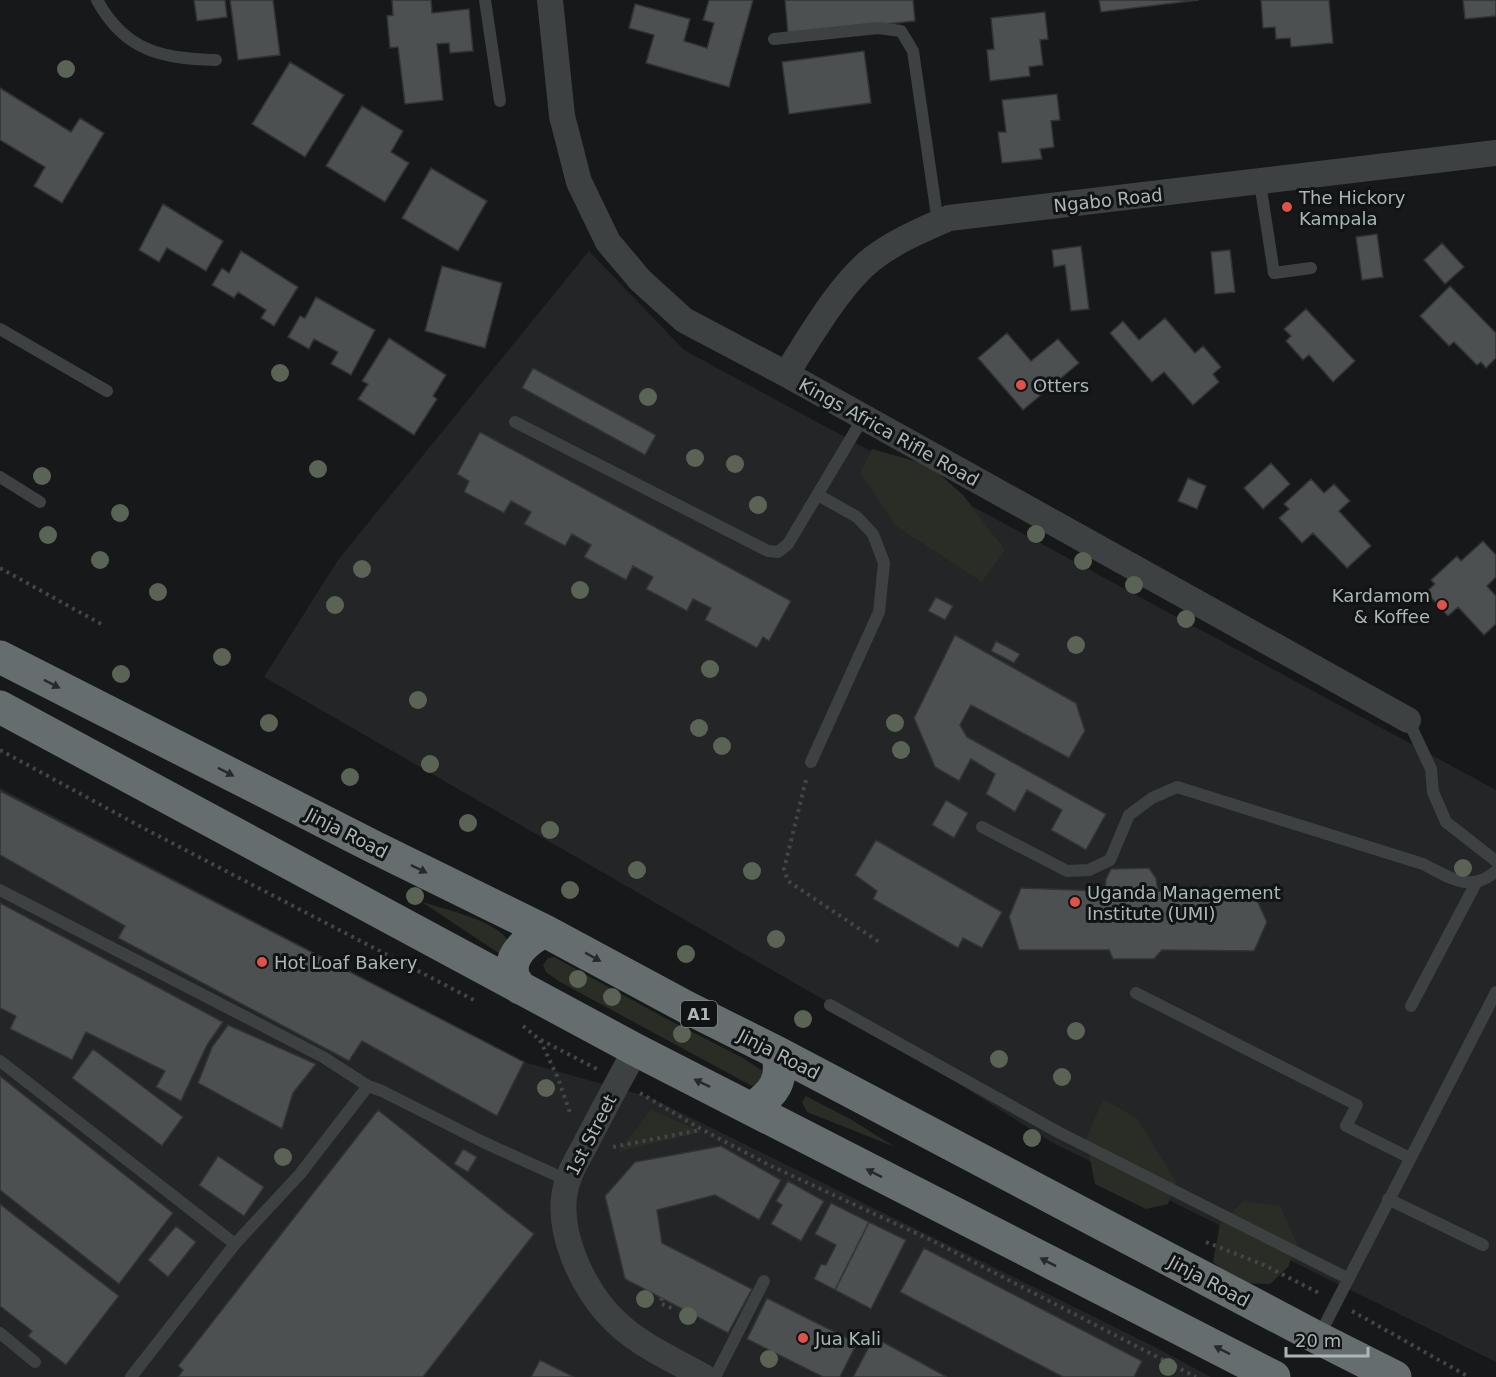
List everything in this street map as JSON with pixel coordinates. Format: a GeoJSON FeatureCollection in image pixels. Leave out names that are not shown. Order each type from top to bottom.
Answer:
{"type":"FeatureCollection","features":[{"type":"Feature","properties":{"kind":"highway","name":"Jinja Road"},"geometry":{"type":"LineString","coordinates":[[0,657],[545,931],[1395,1377]]}},
{"type":"Feature","properties":{"kind":"highway"},"geometry":{"type":"LineString","coordinates":[[0,707],[636,1050],[1274,1377]]}},
{"type":"Feature","properties":{"kind":"highway"},"geometry":{"type":"LineString","coordinates":[[520,988],[513,975],[514,960],[521,948],[532,937],[545,931]]}},
{"type":"Feature","properties":{"kind":"highway"},"geometry":{"type":"LineString","coordinates":[[753,1108],[773,1091],[779,1078],[781,1070],[778,1053]]}},
{"type":"Feature","properties":{"kind":"street","name":"Kings Africa Rifle Road"},"geometry":{"type":"LineString","coordinates":[[550,0],[562,116],[579,182],[608,242],[640,280],[684,320],[786,374],[1408,720]]}},
{"type":"Feature","properties":{"kind":"street","name":"Ngabo Road"},"geometry":{"type":"LineString","coordinates":[[786,374],[839,294],[871,260],[908,236],[949,218],[1260,183],[1496,153]]}},
{"type":"Feature","properties":{"kind":"street","name":"1st Street"},"geometry":{"type":"LineString","coordinates":[[636,1050],[567,1180],[563,1206],[565,1233],[578,1266],[594,1294],[614,1320],[634,1337],[704,1377]]}},
{"type":"Feature","properties":{"kind":"lane"},"geometry":{"type":"LineString","coordinates":[[97,0],[106,17],[126,37],[148,50],[182,59],[216,60]]}},
{"type":"Feature","properties":{"kind":"lane"},"geometry":{"type":"LineString","coordinates":[[485,0],[500,101]]}},
{"type":"Feature","properties":{"kind":"lane"},"geometry":{"type":"LineString","coordinates":[[774,39],[878,28],[901,31],[913,51],[938,224]]}},
{"type":"Feature","properties":{"kind":"lane"},"geometry":{"type":"LineString","coordinates":[[1260,183],[1274,273],[1311,268]]}},
{"type":"Feature","properties":{"kind":"lane"},"geometry":{"type":"LineString","coordinates":[[0,329],[107,391]]}},
{"type":"Feature","properties":{"kind":"lane"},"geometry":{"type":"LineString","coordinates":[[515,422],[768,551],[778,552],[788,544],[863,418]]}},
{"type":"Feature","properties":{"kind":"lane"},"geometry":{"type":"LineString","coordinates":[[0,477],[40,502]]}},
{"type":"Feature","properties":{"kind":"lane"},"geometry":{"type":"LineString","coordinates":[[811,762],[879,612],[884,563],[873,534],[857,517],[818,495]]}},
{"type":"Feature","properties":{"kind":"lane"},"geometry":{"type":"LineString","coordinates":[[1408,720],[1431,769],[1433,792],[1446,822],[1496,861]]}},
{"type":"Feature","properties":{"kind":"lane"},"geometry":{"type":"LineString","coordinates":[[982,827],[1067,871],[1089,870],[1110,860],[1129,815],[1152,798],[1177,788],[1423,864],[1460,882],[1476,883],[1489,878],[1496,871]]}},
{"type":"Feature","properties":{"kind":"lane"},"geometry":{"type":"LineString","coordinates":[[1410,1006],[1476,883]]}},
{"type":"Feature","properties":{"kind":"lane"},"geometry":{"type":"LineString","coordinates":[[0,890],[323,1057],[368,1086],[567,1180]]}},
{"type":"Feature","properties":{"kind":"lane"},"geometry":{"type":"LineString","coordinates":[[1318,1338],[1496,992]]}},
{"type":"Feature","properties":{"kind":"lane"},"geometry":{"type":"LineString","coordinates":[[1136,993],[1357,1105],[1346,1126],[1410,1158]]}},
{"type":"Feature","properties":{"kind":"lane"},"geometry":{"type":"LineString","coordinates":[[830,1005],[1058,1132],[1347,1278]]}},
{"type":"Feature","properties":{"kind":"lane"},"geometry":{"type":"LineString","coordinates":[[0,1061],[235,1244]]}},
{"type":"Feature","properties":{"kind":"lane"},"geometry":{"type":"LineString","coordinates":[[131,1377],[235,1244],[300,1174],[368,1086]]}},
{"type":"Feature","properties":{"kind":"lane"},"geometry":{"type":"LineString","coordinates":[[1389,1199],[1483,1245]]}},
{"type":"Feature","properties":{"kind":"lane"},"geometry":{"type":"LineString","coordinates":[[715,1377],[764,1281]]}},
{"type":"Feature","properties":{"kind":"lane"},"geometry":{"type":"LineString","coordinates":[[0,1333],[35,1362]]}},
{"type":"Feature","properties":{"kind":"path"},"geometry":{"type":"LineString","coordinates":[[0,568],[101,624]]}},
{"type":"Feature","properties":{"kind":"path"},"geometry":{"type":"LineString","coordinates":[[0,750],[145,829],[480,1003]]}},
{"type":"Feature","properties":{"kind":"path"},"geometry":{"type":"LineString","coordinates":[[811,762],[784,869],[785,874],[788,881],[882,944]]}},
{"type":"Feature","properties":{"kind":"path"},"geometry":{"type":"LineString","coordinates":[[522,1025],[539,1039],[771,1166],[933,1241],[1196,1377]]}},
{"type":"Feature","properties":{"kind":"path"},"geometry":{"type":"LineString","coordinates":[[539,1039],[558,1078],[582,1152],[701,1129]]}},
{"type":"Feature","properties":{"kind":"path"},"geometry":{"type":"LineString","coordinates":[[662,1298],[660,1303],[674,1309]]}},
{"type":"Feature","properties":{"kind":"shaded area","name":"Uganda Management Institute (UMI)"},"geometry":{"type":"Polygon","coordinates":[[[589,251],[684,350],[1496,790],[1496,1362],[1051,1142],[850,1015],[264,677],[338,560],[589,251]]]}},
{"type":"Feature","properties":{"kind":"shaded area"},"geometry":{"type":"Polygon","coordinates":[[[872,449],[929,465],[963,495],[1005,550],[982,582],[896,526],[860,473],[872,449]]]}},
{"type":"Feature","properties":{"kind":"shaded area"},"geometry":{"type":"Polygon","coordinates":[[[0,788],[524,1062],[649,1097],[1155,1347],[1211,1377],[0,1377],[0,788]]]}},
{"type":"Feature","properties":{"kind":"shaded area"},"geometry":{"type":"Polygon","coordinates":[[[422,902],[482,922],[493,927],[508,941],[500,954],[422,902]]]}},
{"type":"Feature","properties":{"kind":"shaded area"},"geometry":{"type":"Polygon","coordinates":[[[554,957],[743,1058],[761,1070],[763,1078],[760,1084],[752,1086],[560,982],[546,972],[543,965],[548,958],[554,957]]]}},
{"type":"Feature","properties":{"kind":"shaded area"},"geometry":{"type":"Polygon","coordinates":[[[806,1096],[852,1120],[895,1147],[807,1112],[802,1102],[806,1096]]]}},
{"type":"Feature","properties":{"kind":"shaded area"},"geometry":{"type":"Polygon","coordinates":[[[1103,1099],[1137,1118],[1176,1182],[1168,1204],[1146,1209],[1095,1184],[1086,1139],[1103,1099]]]}},
{"type":"Feature","properties":{"kind":"shaded area"},"geometry":{"type":"Polygon","coordinates":[[[651,1110],[702,1132],[618,1152],[651,1110]]]}},
{"type":"Feature","properties":{"kind":"shaded area"},"geometry":{"type":"Polygon","coordinates":[[[1244,1201],[1280,1206],[1297,1244],[1288,1267],[1270,1284],[1239,1283],[1213,1262],[1220,1224],[1244,1201]]]}},
{"type":"Feature","properties":{"kind":"building"},"geometry":{"type":"Polygon","coordinates":[[[194,0],[225,0],[227,17],[197,21],[194,0]]]}},
{"type":"Feature","properties":{"kind":"building"},"geometry":{"type":"Polygon","coordinates":[[[230,0],[273,0],[280,55],[238,60],[230,0]]]}},
{"type":"Feature","properties":{"kind":"building"},"geometry":{"type":"Polygon","coordinates":[[[392,0],[431,0],[432,13],[469,9],[473,51],[450,53],[449,43],[437,44],[443,100],[405,104],[398,47],[390,48],[387,16],[393,15],[392,0]]]}},
{"type":"Feature","properties":{"kind":"building"},"geometry":{"type":"Polygon","coordinates":[[[709,0],[753,0],[729,87],[646,63],[654,35],[629,28],[635,4],[690,19],[684,41],[707,48],[714,23],[703,20],[709,0]]]}},
{"type":"Feature","properties":{"kind":"building"},"geometry":{"type":"Polygon","coordinates":[[[785,0],[913,0],[915,21],[788,34],[785,0]]]}},
{"type":"Feature","properties":{"kind":"building"},"geometry":{"type":"Polygon","coordinates":[[[1099,0],[1199,0],[1101,12],[1099,0]]]}},
{"type":"Feature","properties":{"kind":"building"},"geometry":{"type":"Polygon","coordinates":[[[1261,0],[1329,0],[1333,43],[1291,47],[1290,38],[1276,39],[1275,27],[1263,28],[1261,0]]]}},
{"type":"Feature","properties":{"kind":"building"},"geometry":{"type":"Polygon","coordinates":[[[1463,0],[1496,0],[1496,16],[1465,19],[1463,0]]]}},
{"type":"Feature","properties":{"kind":"building"},"geometry":{"type":"Polygon","coordinates":[[[1045,12],[1048,39],[1040,40],[1043,65],[1029,67],[1030,76],[990,81],[987,50],[994,49],[991,18],[1045,12]]]}},
{"type":"Feature","properties":{"kind":"building"},"geometry":{"type":"Polygon","coordinates":[[[864,51],[871,103],[789,114],[782,62],[864,51]]]}},
{"type":"Feature","properties":{"kind":"building"},"geometry":{"type":"Polygon","coordinates":[[[290,62],[344,95],[305,157],[252,124],[290,62]]]}},
{"type":"Feature","properties":{"kind":"building"},"geometry":{"type":"Polygon","coordinates":[[[0,88],[71,132],[80,118],[104,133],[62,203],[34,186],[45,167],[0,140],[0,88]]]}},
{"type":"Feature","properties":{"kind":"building"},"geometry":{"type":"Polygon","coordinates":[[[1057,94],[1060,120],[1051,121],[1054,147],[1040,149],[1042,159],[1002,163],[998,132],[1006,132],[1002,100],[1057,94]]]}},
{"type":"Feature","properties":{"kind":"building"},"geometry":{"type":"Polygon","coordinates":[[[362,106],[403,131],[391,152],[409,163],[385,202],[326,166],[362,106]]]}},
{"type":"Feature","properties":{"kind":"building"},"geometry":{"type":"Polygon","coordinates":[[[431,168],[487,201],[458,251],[402,218],[431,168]]]}},
{"type":"Feature","properties":{"kind":"building"},"geometry":{"type":"Polygon","coordinates":[[[163,204],[223,241],[206,271],[167,248],[159,262],[139,250],[163,204]]]}},
{"type":"Feature","properties":{"kind":"building"},"geometry":{"type":"Polygon","coordinates":[[[1377,234],[1383,277],[1362,280],[1356,237],[1377,234]]]}},
{"type":"Feature","properties":{"kind":"building"},"geometry":{"type":"Polygon","coordinates":[[[1442,243],[1464,267],[1445,284],[1424,260],[1442,243]]]}},
{"type":"Feature","properties":{"kind":"building"},"geometry":{"type":"Polygon","coordinates":[[[1081,246],[1089,309],[1071,311],[1065,265],[1054,267],[1052,250],[1081,246]]]}},
{"type":"Feature","properties":{"kind":"building"},"geometry":{"type":"Polygon","coordinates":[[[1230,250],[1235,292],[1215,294],[1211,252],[1230,250]]]}},
{"type":"Feature","properties":{"kind":"building"},"geometry":{"type":"Polygon","coordinates":[[[241,251],[298,287],[274,326],[261,318],[266,310],[238,292],[234,298],[212,285],[222,268],[229,273],[241,251]]]}},
{"type":"Feature","properties":{"kind":"building"},"geometry":{"type":"Polygon","coordinates":[[[442,266],[502,283],[485,348],[425,331],[442,266]]]}},
{"type":"Feature","properties":{"kind":"building"},"geometry":{"type":"Polygon","coordinates":[[[1450,286],[1496,333],[1496,358],[1486,368],[1481,362],[1477,365],[1454,342],[1449,346],[1420,316],[1450,286]]]}},
{"type":"Feature","properties":{"kind":"building"},"geometry":{"type":"Polygon","coordinates":[[[316,297],[375,330],[351,375],[331,364],[338,352],[314,339],[309,349],[288,337],[300,316],[305,318],[316,297]]]}},
{"type":"Feature","properties":{"kind":"building"},"geometry":{"type":"Polygon","coordinates":[[[1306,309],[1355,361],[1333,382],[1309,355],[1303,360],[1286,341],[1291,336],[1284,329],[1306,309]]]}},
{"type":"Feature","properties":{"kind":"building"},"geometry":{"type":"Polygon","coordinates":[[[1165,318],[1195,353],[1203,346],[1221,367],[1213,374],[1219,382],[1193,405],[1164,372],[1152,382],[1110,333],[1123,321],[1139,340],[1165,318]]]}},
{"type":"Feature","properties":{"kind":"building"},"geometry":{"type":"Polygon","coordinates":[[[1007,333],[1031,361],[1058,339],[1079,363],[1023,410],[978,358],[1007,333]]]}},
{"type":"Feature","properties":{"kind":"building"},"geometry":{"type":"Polygon","coordinates":[[[389,338],[446,375],[433,396],[437,399],[414,435],[358,399],[368,384],[362,381],[389,338]]]}},
{"type":"Feature","properties":{"kind":"building"},"geometry":{"type":"Polygon","coordinates":[[[533,368],[656,435],[645,455],[522,388],[533,368]]]}},
{"type":"Feature","properties":{"kind":"building"},"geometry":{"type":"Polygon","coordinates":[[[480,432],[791,601],[769,641],[763,637],[757,648],[705,620],[711,608],[693,599],[687,611],[646,589],[653,577],[633,566],[626,580],[584,557],[591,545],[572,534],[565,546],[524,524],[531,512],[511,501],[504,513],[464,492],[469,481],[457,474],[480,432]]]}},
{"type":"Feature","properties":{"kind":"building"},"geometry":{"type":"Polygon","coordinates":[[[1271,463],[1290,484],[1263,509],[1244,488],[1271,463]]]}},
{"type":"Feature","properties":{"kind":"building"},"geometry":{"type":"Polygon","coordinates":[[[1188,478],[1206,486],[1197,509],[1178,501],[1188,478]]]}},
{"type":"Feature","properties":{"kind":"building"},"geometry":{"type":"Polygon","coordinates":[[[1311,479],[1324,493],[1334,484],[1350,501],[1339,511],[1371,546],[1347,568],[1313,533],[1302,543],[1279,518],[1289,509],[1284,504],[1311,479]]]}},
{"type":"Feature","properties":{"kind":"building"},"geometry":{"type":"Polygon","coordinates":[[[1483,541],[1496,555],[1496,577],[1487,586],[1496,596],[1496,624],[1484,635],[1458,607],[1448,616],[1426,592],[1435,584],[1431,580],[1457,556],[1461,561],[1483,541]]]}},
{"type":"Feature","properties":{"kind":"building"},"geometry":{"type":"Polygon","coordinates":[[[936,597],[953,606],[945,620],[928,611],[936,597]]]}},
{"type":"Feature","properties":{"kind":"building"},"geometry":{"type":"Polygon","coordinates":[[[955,635],[1076,703],[1085,731],[1069,758],[971,705],[960,725],[967,737],[1106,814],[1086,850],[1051,830],[1062,810],[1027,790],[1015,812],[986,794],[995,774],[971,759],[959,781],[935,767],[914,718],[955,635]]]}},
{"type":"Feature","properties":{"kind":"building"},"geometry":{"type":"Polygon","coordinates":[[[996,641],[1020,654],[1014,663],[991,651],[996,641]]]}},
{"type":"Feature","properties":{"kind":"building"},"geometry":{"type":"Polygon","coordinates":[[[0,791],[524,1062],[497,1116],[362,1041],[349,1061],[118,938],[125,926],[0,855],[0,791]]]}},
{"type":"Feature","properties":{"kind":"building"},"geometry":{"type":"Polygon","coordinates":[[[946,800],[968,813],[954,838],[932,825],[946,800]]]}},
{"type":"Feature","properties":{"kind":"building"},"geometry":{"type":"Polygon","coordinates":[[[876,840],[1002,912],[982,948],[963,938],[958,948],[873,899],[877,891],[855,875],[876,840]]]}},
{"type":"Feature","properties":{"kind":"building"},"geometry":{"type":"Polygon","coordinates":[[[1149,868],[1156,878],[1158,891],[1255,896],[1267,922],[1254,951],[1162,950],[1154,959],[1113,959],[1109,950],[1019,950],[1009,917],[1021,888],[1105,891],[1106,879],[1111,869],[1149,868]]]}},
{"type":"Feature","properties":{"kind":"building"},"geometry":{"type":"Polygon","coordinates":[[[0,903],[223,1022],[207,1045],[181,1101],[156,1087],[165,1071],[86,1032],[72,1060],[10,1029],[16,1016],[0,1008],[0,903]]]}},
{"type":"Feature","properties":{"kind":"building"},"geometry":{"type":"Polygon","coordinates":[[[228,1025],[316,1064],[293,1093],[282,1129],[198,1083],[212,1047],[228,1025]]]}},
{"type":"Feature","properties":{"kind":"building"},"geometry":{"type":"Polygon","coordinates":[[[93,1049],[183,1117],[162,1146],[72,1078],[93,1049]]]}},
{"type":"Feature","properties":{"kind":"building"},"geometry":{"type":"Polygon","coordinates":[[[0,1076],[173,1213],[119,1284],[0,1190],[0,1076]]]}},
{"type":"Feature","properties":{"kind":"building"},"geometry":{"type":"Polygon","coordinates":[[[378,1110],[534,1234],[423,1377],[178,1377],[183,1370],[178,1366],[378,1110]]]}},
{"type":"Feature","properties":{"kind":"building"},"geometry":{"type":"Polygon","coordinates":[[[721,1146],[781,1180],[759,1220],[715,1195],[657,1210],[662,1243],[752,1289],[728,1333],[625,1279],[605,1196],[635,1162],[721,1146]]]}},
{"type":"Feature","properties":{"kind":"building"},"geometry":{"type":"Polygon","coordinates":[[[463,1149],[477,1157],[468,1172],[454,1164],[463,1149]]]}},
{"type":"Feature","properties":{"kind":"building"},"geometry":{"type":"Polygon","coordinates":[[[218,1156],[264,1187],[244,1216],[199,1185],[218,1156]]]}},
{"type":"Feature","properties":{"kind":"building"},"geometry":{"type":"Polygon","coordinates":[[[788,1181],[824,1201],[801,1241],[771,1224],[782,1205],[776,1201],[788,1181]]]}},
{"type":"Feature","properties":{"kind":"building"},"geometry":{"type":"Polygon","coordinates":[[[831,1203],[869,1222],[835,1290],[814,1279],[821,1264],[826,1265],[836,1245],[815,1234],[831,1203]]]}},
{"type":"Feature","properties":{"kind":"building"},"geometry":{"type":"Polygon","coordinates":[[[0,1204],[119,1296],[66,1365],[28,1336],[32,1331],[0,1306],[0,1204]]]}},
{"type":"Feature","properties":{"kind":"building"},"geometry":{"type":"Polygon","coordinates":[[[869,1222],[906,1240],[871,1309],[835,1290],[869,1222]]]}},
{"type":"Feature","properties":{"kind":"building"},"geometry":{"type":"Polygon","coordinates":[[[176,1226],[196,1242],[168,1277],[148,1260],[176,1226]]]}},
{"type":"Feature","properties":{"kind":"building"},"geometry":{"type":"Polygon","coordinates":[[[924,1248],[1142,1361],[1134,1377],[1063,1377],[900,1292],[924,1248]]]}},
{"type":"Feature","properties":{"kind":"building"},"geometry":{"type":"Polygon","coordinates":[[[767,1298],[857,1343],[840,1377],[823,1377],[747,1339],[767,1298]]]}},
{"type":"Feature","properties":{"kind":"building"},"geometry":{"type":"Polygon","coordinates":[[[874,1337],[947,1377],[853,1377],[874,1337]]]}},
{"type":"Feature","properties":{"kind":"building"},"geometry":{"type":"Polygon","coordinates":[[[540,1360],[574,1377],[531,1377],[540,1360]]]}},
{"type":"Feature","properties":{"kind":"place","name":"The Hickory Kampala"},"geometry":{"type":"Point","coordinates":[1287,207]}},
{"type":"Feature","properties":{"kind":"place","name":"Otters"},"geometry":{"type":"Point","coordinates":[1021,385]}},
{"type":"Feature","properties":{"kind":"place","name":"Kardamom & Koffee"},"geometry":{"type":"Point","coordinates":[1442,605]}},
{"type":"Feature","properties":{"kind":"place","name":"Uganda Management Institute (UMI)"},"geometry":{"type":"Point","coordinates":[1075,902]}},
{"type":"Feature","properties":{"kind":"place","name":"Hot Loaf Bakery"},"geometry":{"type":"Point","coordinates":[262,962]}},
{"type":"Feature","properties":{"kind":"place","name":"Jua Kali"},"geometry":{"type":"Point","coordinates":[803,1338]}}]}
